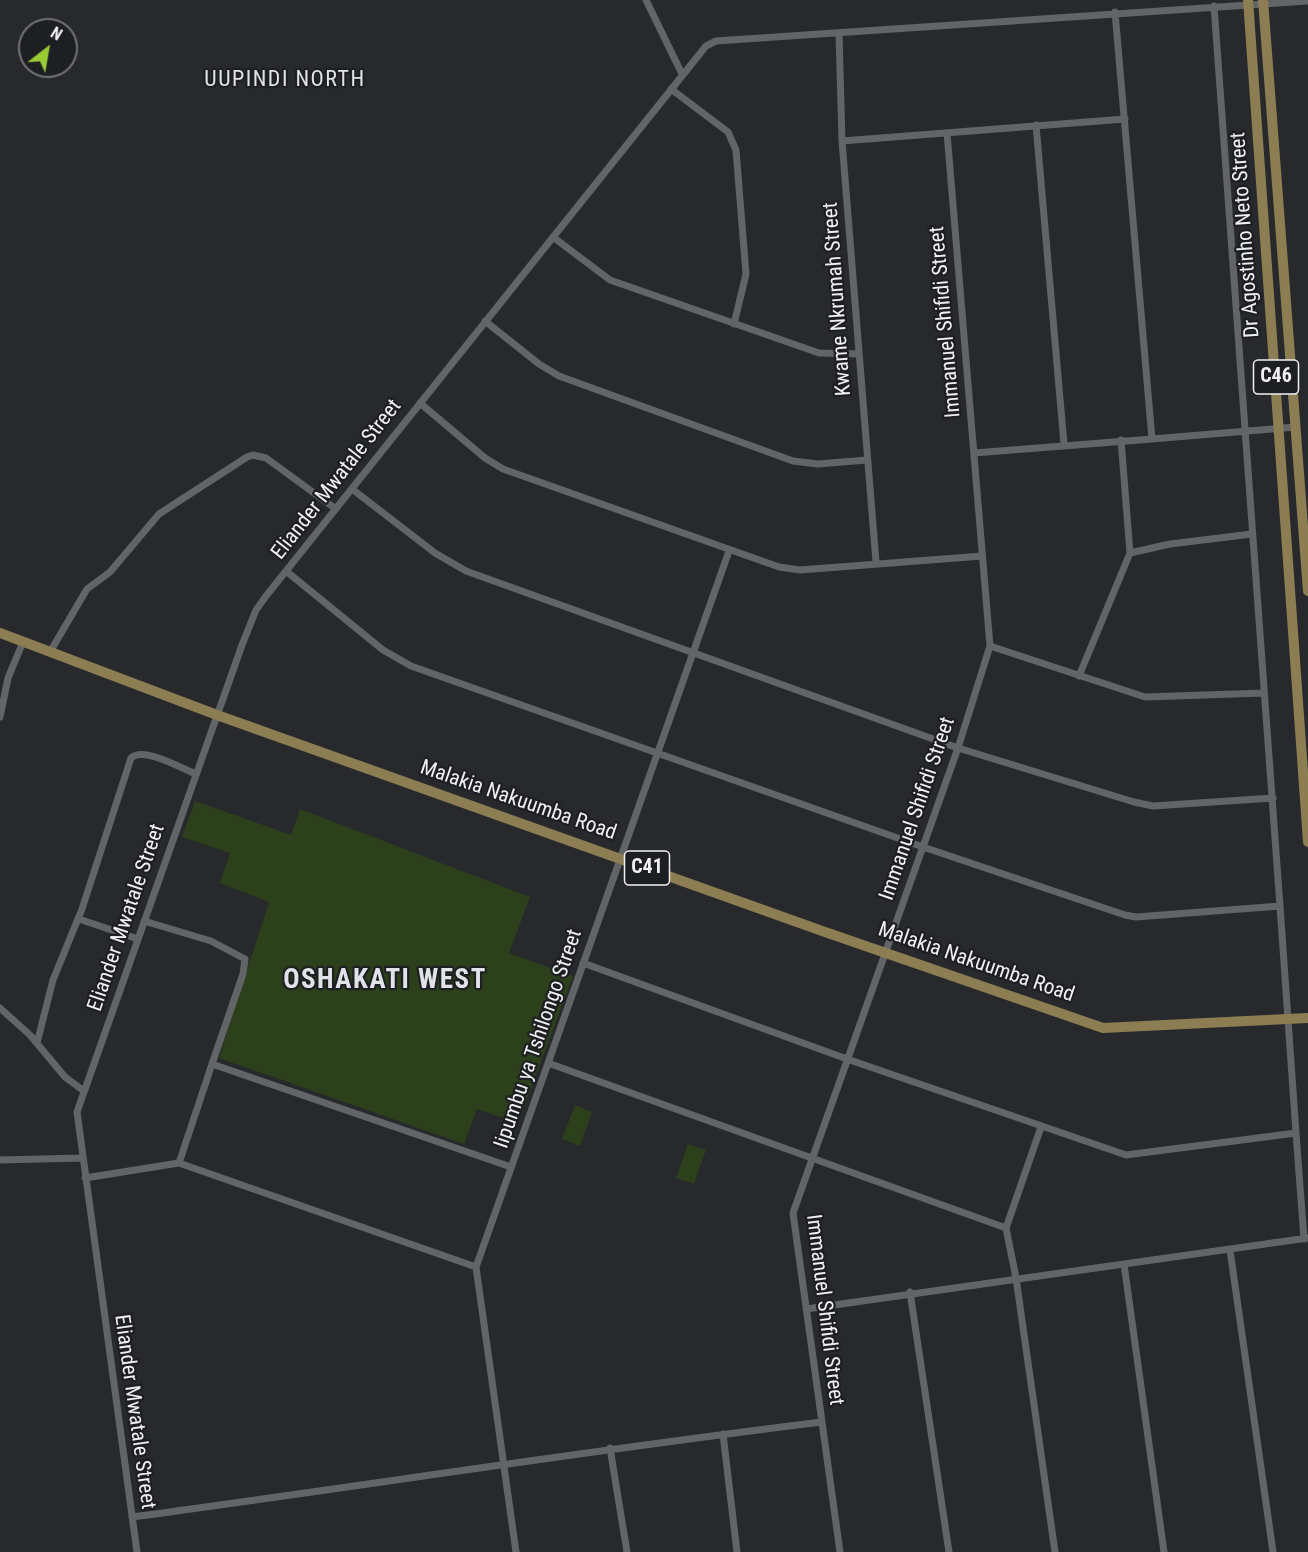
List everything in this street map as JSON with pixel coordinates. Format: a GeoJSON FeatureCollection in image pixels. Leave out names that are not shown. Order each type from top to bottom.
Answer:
{"type":"FeatureCollection","features":[{"type":"Feature","properties":{"kind":"main road","name":"Dr Agostinho Neto Street"},"geometry":{"type":"LineString","coordinates":[[1263,1],[1308,591]]}},
{"type":"Feature","properties":{"kind":"main road","name":"Dr Agostinho Neto Street"},"geometry":{"type":"LineString","coordinates":[[1248,2],[1304,753]]}},
{"type":"Feature","properties":{"kind":"main road","name":"Malakia Nakuumba Road"},"geometry":{"type":"LineString","coordinates":[[0,633],[217,716],[1103,1028],[1308,1018]]}},
{"type":"Feature","properties":{"kind":"main road","name":"C46"},"geometry":{"type":"LineString","coordinates":[[1304,753],[1308,842]]}},
{"type":"Feature","properties":{"kind":"street"},"geometry":{"type":"LineString","coordinates":[[646,0],[682,74]]}},
{"type":"Feature","properties":{"kind":"street","name":"Eliander Mwatale Street"},"geometry":{"type":"LineString","coordinates":[[137,1552],[77,1112],[256,610],[706,46],[716,41],[1248,2],[1308,1]]}},
{"type":"Feature","properties":{"kind":"street"},"geometry":{"type":"LineString","coordinates":[[806,1309],[910,1292],[1306,1239],[1243,432],[1214,6]]}},
{"type":"Feature","properties":{"kind":"street"},"geometry":{"type":"LineString","coordinates":[[1115,12],[1152,439]]}},
{"type":"Feature","properties":{"kind":"street","name":"Kwame Nkrumah Street"},"geometry":{"type":"LineString","coordinates":[[838,33],[843,141],[876,562]]}},
{"type":"Feature","properties":{"kind":"street"},"geometry":{"type":"LineString","coordinates":[[671,89],[728,132],[736,150],[746,274],[734,324]]}},
{"type":"Feature","properties":{"kind":"street"},"geometry":{"type":"LineString","coordinates":[[843,141],[1125,119]]}},
{"type":"Feature","properties":{"kind":"street"},"geometry":{"type":"LineString","coordinates":[[1036,125],[1064,444]]}},
{"type":"Feature","properties":{"kind":"street","name":"Immanuel Shifidi Street"},"geometry":{"type":"LineString","coordinates":[[840,1552],[793,1213],[958,748],[990,646],[947,133]]}},
{"type":"Feature","properties":{"kind":"street"},"geometry":{"type":"LineString","coordinates":[[553,237],[610,280],[819,352],[859,354]]}},
{"type":"Feature","properties":{"kind":"street"},"geometry":{"type":"LineString","coordinates":[[485,321],[539,364],[559,376],[793,461],[818,464],[867,460]]}},
{"type":"Feature","properties":{"kind":"street"},"geometry":{"type":"LineString","coordinates":[[420,403],[484,458],[503,469],[729,551],[789,569],[982,556]]}},
{"type":"Feature","properties":{"kind":"street"},"geometry":{"type":"LineString","coordinates":[[974,453],[1296,427]]}},
{"type":"Feature","properties":{"kind":"street"},"geometry":{"type":"LineString","coordinates":[[1079,676],[1130,553],[1121,440]]}},
{"type":"Feature","properties":{"kind":"street"},"geometry":{"type":"LineString","coordinates":[[50,652],[87,589],[110,572],[159,514],[253,455],[266,458],[336,509]]}},
{"type":"Feature","properties":{"kind":"street"},"geometry":{"type":"LineString","coordinates":[[352,489],[451,564],[958,748],[1144,805],[1273,798]]}},
{"type":"Feature","properties":{"kind":"street"},"geometry":{"type":"LineString","coordinates":[[1130,553],[1170,544],[1252,534]]}},
{"type":"Feature","properties":{"kind":"street","name":"Iipumbu ya Tshilongo Street"},"geometry":{"type":"LineString","coordinates":[[516,1552],[476,1267],[729,551]]}},
{"type":"Feature","properties":{"kind":"street"},"geometry":{"type":"LineString","coordinates":[[286,571],[395,658],[923,847],[1136,917],[1280,906]]}},
{"type":"Feature","properties":{"kind":"street"},"geometry":{"type":"LineString","coordinates":[[0,717],[8,678],[23,642]]}},
{"type":"Feature","properties":{"kind":"street"},"geometry":{"type":"LineString","coordinates":[[990,646],[1154,698],[1264,693]]}},
{"type":"Feature","properties":{"kind":"street"},"geometry":{"type":"LineString","coordinates":[[37,1043],[53,980],[79,919],[131,758],[141,754],[153,756],[196,774]]}},
{"type":"Feature","properties":{"kind":"street"},"geometry":{"type":"LineString","coordinates":[[79,919],[138,939]]}},
{"type":"Feature","properties":{"kind":"street"},"geometry":{"type":"LineString","coordinates":[[144,921],[211,941],[245,959],[243,974],[179,1163]]}},
{"type":"Feature","properties":{"kind":"street"},"geometry":{"type":"LineString","coordinates":[[583,963],[1041,1127],[1134,1156],[1296,1133]]}},
{"type":"Feature","properties":{"kind":"street"},"geometry":{"type":"LineString","coordinates":[[0,1008],[37,1043],[58,1070],[84,1091]]}},
{"type":"Feature","properties":{"kind":"street"},"geometry":{"type":"LineString","coordinates":[[548,1063],[812,1156],[1006,1228]]}},
{"type":"Feature","properties":{"kind":"street"},"geometry":{"type":"LineString","coordinates":[[212,1064],[511,1167]]}},
{"type":"Feature","properties":{"kind":"street"},"geometry":{"type":"LineString","coordinates":[[1041,1127],[1006,1228],[1016,1278],[1055,1552]]}},
{"type":"Feature","properties":{"kind":"street"},"geometry":{"type":"LineString","coordinates":[[0,1160],[82,1158]]}},
{"type":"Feature","properties":{"kind":"street"},"geometry":{"type":"LineString","coordinates":[[85,1178],[179,1163],[476,1267]]}},
{"type":"Feature","properties":{"kind":"street"},"geometry":{"type":"LineString","coordinates":[[1230,1250],[1273,1552]]}},
{"type":"Feature","properties":{"kind":"street"},"geometry":{"type":"LineString","coordinates":[[1124,1264],[1164,1552]]}},
{"type":"Feature","properties":{"kind":"street"},"geometry":{"type":"LineString","coordinates":[[910,1292],[949,1552]]}},
{"type":"Feature","properties":{"kind":"street"},"geometry":{"type":"LineString","coordinates":[[132,1517],[504,1466],[610,1448],[822,1422]]}},
{"type":"Feature","properties":{"kind":"street"},"geometry":{"type":"LineString","coordinates":[[723,1434],[737,1552]]}},
{"type":"Feature","properties":{"kind":"street"},"geometry":{"type":"LineString","coordinates":[[610,1448],[627,1552]]}},
{"type":"Feature","properties":{"kind":"green space"},"geometry":{"type":"Polygon","coordinates":[[[195,801],[291,835],[300,809],[530,897],[509,953],[573,976],[518,1123],[477,1109],[464,1144],[219,1058],[269,902],[220,883],[230,853],[182,837],[195,801]]]}},
{"type":"Feature","properties":{"kind":"green space"},"geometry":{"type":"Polygon","coordinates":[[[575,1105],[592,1112],[580,1146],[562,1139],[575,1105]]]}},
{"type":"Feature","properties":{"kind":"green space"},"geometry":{"type":"Polygon","coordinates":[[[688,1144],[706,1150],[694,1184],[676,1178],[688,1144]]]}},
{"type":"Feature","properties":{"kind":"district","name":"UUPINDI NORTH"},"geometry":{"type":"Point","coordinates":[285,80]}},
{"type":"Feature","properties":{"kind":"district","name":"OSHAKATI WEST"},"geometry":{"type":"Point","coordinates":[385,981]}}]}
